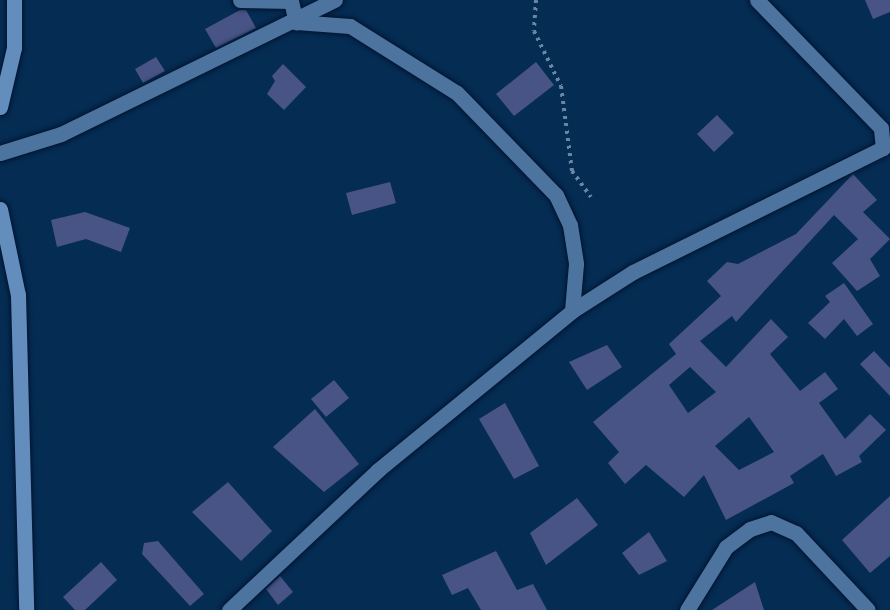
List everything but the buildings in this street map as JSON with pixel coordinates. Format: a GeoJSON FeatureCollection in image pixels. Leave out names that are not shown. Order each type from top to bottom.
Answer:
{"type":"FeatureCollection","features":[{"type":"Feature","properties":{"kind":"main road"},"geometry":{"type":"LineString","coordinates":[[0,107],[14,48],[14,0]]}},
{"type":"Feature","properties":{"kind":"main road"},"geometry":{"type":"LineString","coordinates":[[0,209],[18,295],[26,610]]}},
{"type":"Feature","properties":{"kind":"street"},"geometry":{"type":"LineString","coordinates":[[240,0],[291,2],[296,22]]}},
{"type":"Feature","properties":{"kind":"street"},"geometry":{"type":"LineString","coordinates":[[0,153],[61,134],[214,62],[268,30],[296,22],[335,0]]}},
{"type":"Feature","properties":{"kind":"street"},"geometry":{"type":"LineString","coordinates":[[229,610],[378,470],[572,311],[633,272],[884,148],[881,128],[757,0]]}},
{"type":"Feature","properties":{"kind":"street"},"geometry":{"type":"LineString","coordinates":[[296,22],[350,26],[395,50],[457,93],[556,195],[570,225],[576,264],[572,311]]}},
{"type":"Feature","properties":{"kind":"street"},"geometry":{"type":"LineString","coordinates":[[687,610],[726,547],[750,529],[771,522],[796,533],[868,610]]}},
{"type":"Feature","properties":{"kind":"path"},"geometry":{"type":"LineString","coordinates":[[536,0],[534,32],[561,86],[572,171],[591,196]]}}]}
